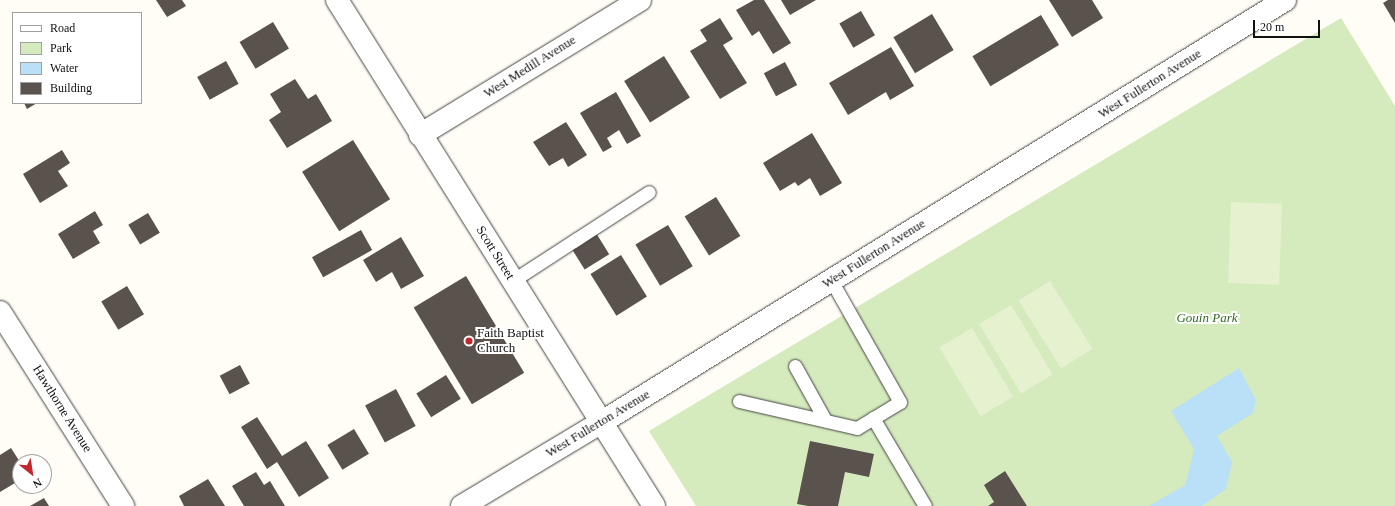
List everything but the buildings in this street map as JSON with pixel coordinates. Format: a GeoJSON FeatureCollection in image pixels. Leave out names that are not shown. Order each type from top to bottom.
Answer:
{"type":"FeatureCollection","features":[{"type":"Feature","properties":{"kind":"street","name":"Scott Street"},"geometry":{"type":"LineString","coordinates":[[337,0],[420,135],[654,506]]}},
{"type":"Feature","properties":{"kind":"street","name":"West Medill Avenue"},"geometry":{"type":"LineString","coordinates":[[420,135],[640,0]]}},
{"type":"Feature","properties":{"kind":"street","name":"West Fullerton Avenue"},"geometry":{"type":"LineString","coordinates":[[462,506],[602,422],[1285,0]]}},
{"type":"Feature","properties":{"kind":"street","name":"Hawthorne Avenue"},"geometry":{"type":"LineString","coordinates":[[0,312],[123,506]]}},
{"type":"Feature","properties":{"kind":"lane"},"geometry":{"type":"LineString","coordinates":[[512,280],[649,192]]}},
{"type":"Feature","properties":{"kind":"lane"},"geometry":{"type":"LineString","coordinates":[[739,401],[857,428],[900,402],[831,280]]}},
{"type":"Feature","properties":{"kind":"lane"},"geometry":{"type":"LineString","coordinates":[[795,366],[825,420]]}},
{"type":"Feature","properties":{"kind":"lane"},"geometry":{"type":"LineString","coordinates":[[874,418],[925,506]]}},
{"type":"Feature","properties":{"kind":"green space","name":"Gouin Park"},"geometry":{"type":"Polygon","coordinates":[[[1341,18],[1395,106],[1395,506],[696,506],[649,431],[1341,18]]]}},
{"type":"Feature","properties":{"kind":"green space"},"geometry":{"type":"Polygon","coordinates":[[[1231,202],[1282,204],[1279,285],[1228,283],[1231,202]]]}},
{"type":"Feature","properties":{"kind":"green space"},"geometry":{"type":"Polygon","coordinates":[[[1050,281],[1092,349],[1061,368],[1019,301],[1050,281]]]}},
{"type":"Feature","properties":{"kind":"green space"},"geometry":{"type":"Polygon","coordinates":[[[1011,305],[1053,374],[1021,393],[979,324],[1011,305]]]}},
{"type":"Feature","properties":{"kind":"green space"},"geometry":{"type":"Polygon","coordinates":[[[972,328],[1013,397],[981,416],[939,348],[972,328]]]}},
{"type":"Feature","properties":{"kind":"water"},"geometry":{"type":"Polygon","coordinates":[[[1239,368],[1256,400],[1253,413],[1217,436],[1232,462],[1226,489],[1202,506],[1149,506],[1185,485],[1194,449],[1171,411],[1239,368]]]}},
{"type":"Feature","properties":{"kind":"place","name":"Faith Baptist Church"},"geometry":{"type":"Point","coordinates":[469,341]}}]}
